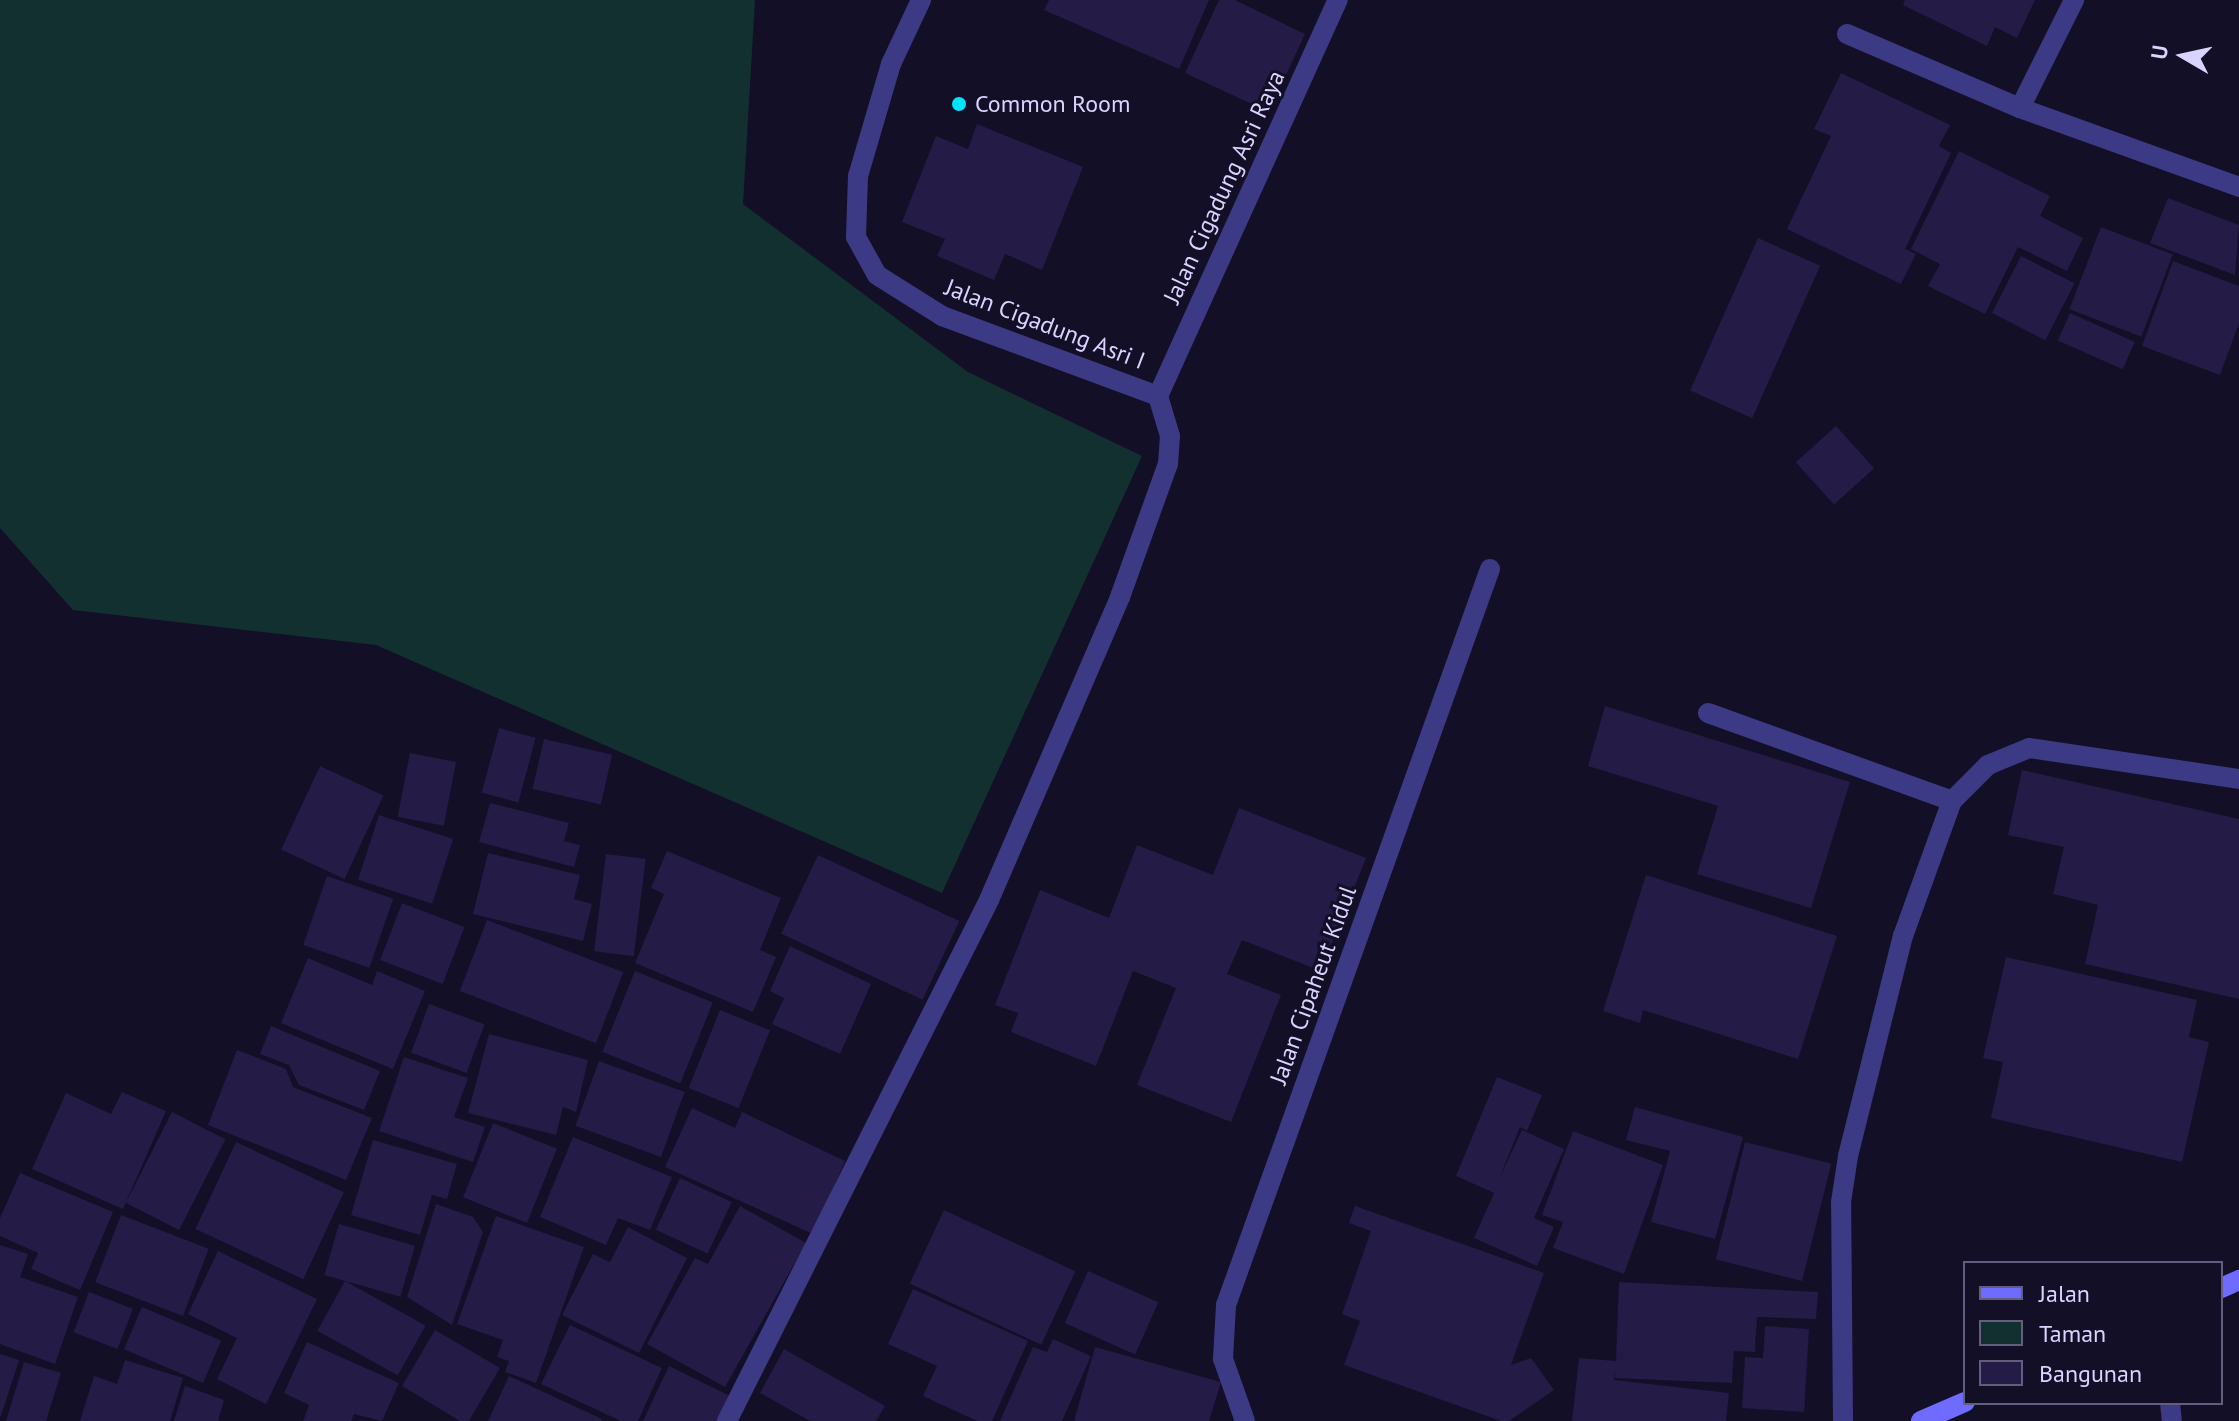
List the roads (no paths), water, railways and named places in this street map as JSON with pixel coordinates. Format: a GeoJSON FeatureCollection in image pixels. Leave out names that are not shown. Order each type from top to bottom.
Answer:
{"type":"FeatureCollection","features":[{"type":"Feature","properties":{"kind":"street","name":"Jalan Cigadung Asri I"},"geometry":{"type":"LineString","coordinates":[[921,0],[891,64],[858,176],[856,237],[877,275],[942,316],[1158,396]]}},
{"type":"Feature","properties":{"kind":"street","name":"Jalan Cigadung Asri Raya"},"geometry":{"type":"LineString","coordinates":[[1158,396],[1338,0]]}},
{"type":"Feature","properties":{"kind":"street"},"geometry":{"type":"LineString","coordinates":[[2020,108],[2074,0]]}},
{"type":"Feature","properties":{"kind":"street"},"geometry":{"type":"LineString","coordinates":[[1847,34],[2020,108],[2239,187]]}},
{"type":"Feature","properties":{"kind":"street"},"geometry":{"type":"LineString","coordinates":[[727,1421],[989,900],[1120,597],[1168,464],[1170,436],[1158,396]]}},
{"type":"Feature","properties":{"kind":"street","name":"Jalan Cipaheut Kidul"},"geometry":{"type":"LineString","coordinates":[[1245,1421],[1223,1359],[1226,1305],[1490,569]]}},
{"type":"Feature","properties":{"kind":"street"},"geometry":{"type":"LineString","coordinates":[[1708,713],[1952,801]]}},
{"type":"Feature","properties":{"kind":"street"},"geometry":{"type":"LineString","coordinates":[[1843,1421],[1841,1202],[1848,1156],[1903,936],[1952,801],[1988,765],[2029,748],[2239,779]]}},
{"type":"Feature","properties":{"kind":"street"},"geometry":{"type":"LineString","coordinates":[[1921,1421],[1963,1403]]}},
{"type":"Feature","properties":{"kind":"place","name":"Common Room"},"geometry":{"type":"Point","coordinates":[959,104]}}]}
